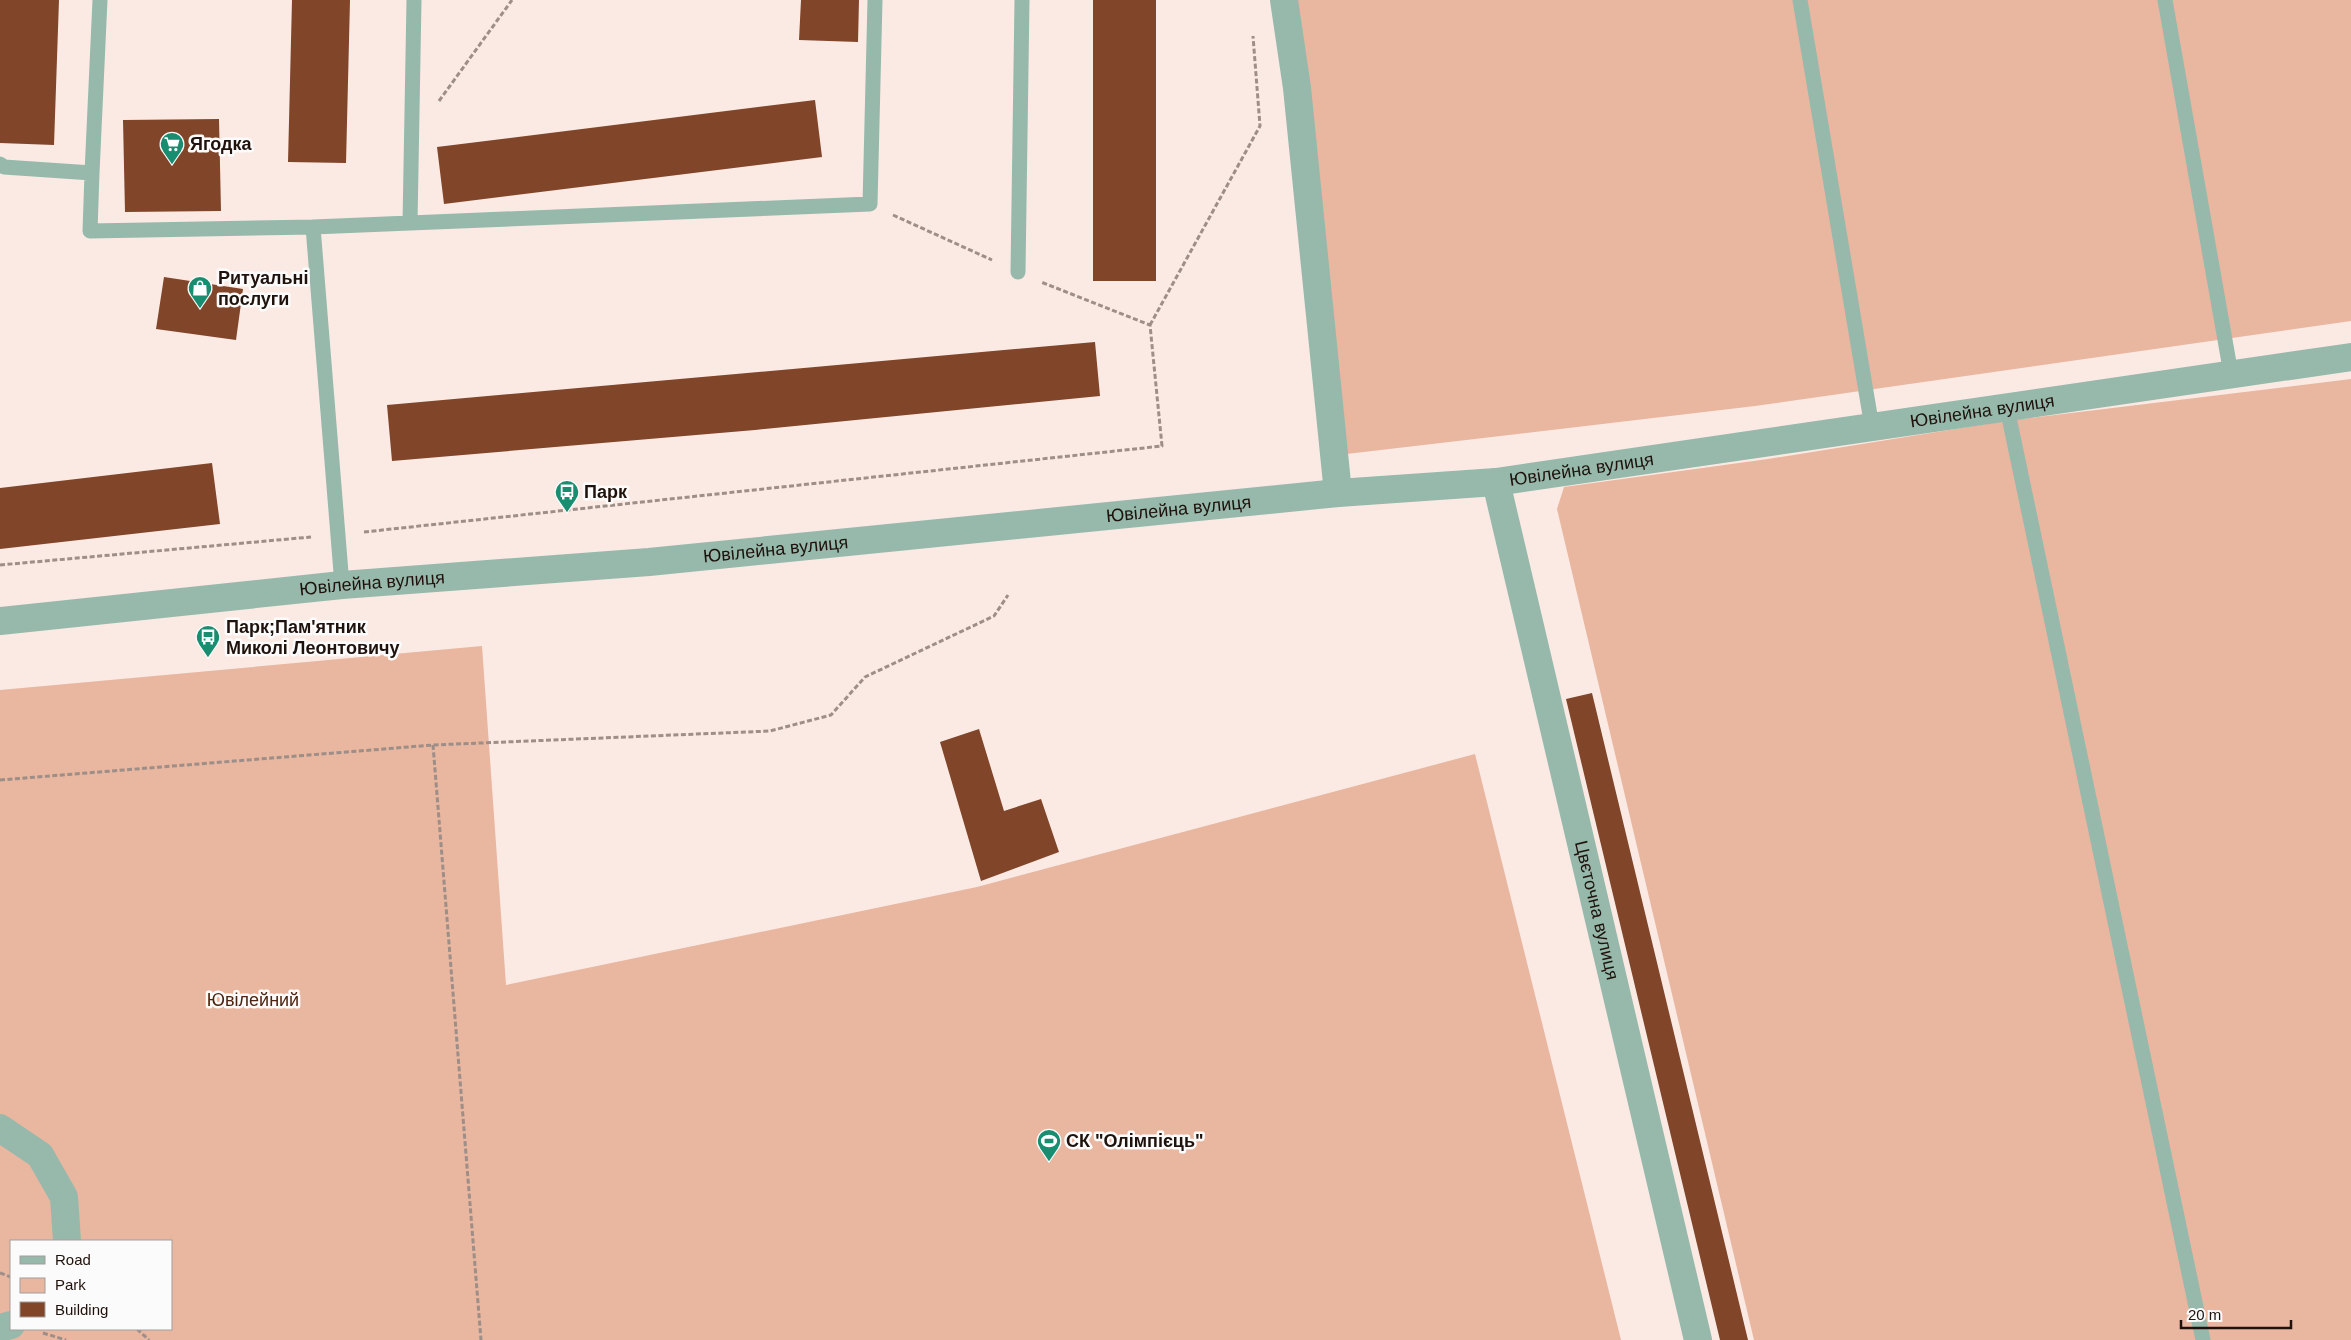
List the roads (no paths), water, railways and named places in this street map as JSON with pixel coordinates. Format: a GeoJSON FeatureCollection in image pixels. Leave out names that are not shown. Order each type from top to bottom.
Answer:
{"type":"FeatureCollection","features":[{"type":"Feature","properties":{"kind":"street"},"geometry":{"type":"LineString","coordinates":[[1284,0],[1297,88],[1338,493]]}},
{"type":"Feature","properties":{"kind":"street","name":"Ювілейна вулиця"},"geometry":{"type":"LineString","coordinates":[[0,621],[342,585],[648,562],[1338,493],[1496,482],[2351,357]]}},
{"type":"Feature","properties":{"kind":"street","name":"Цвєточна вулиця"},"geometry":{"type":"LineString","coordinates":[[1496,482],[1698,1340]]}},
{"type":"Feature","properties":{"kind":"street"},"geometry":{"type":"LineString","coordinates":[[0,1128],[40,1155],[64,1197],[67,1240]]}},
{"type":"Feature","properties":{"kind":"lane"},"geometry":{"type":"LineString","coordinates":[[100,0],[90,231],[313,227],[870,204],[875,0]]}},
{"type":"Feature","properties":{"kind":"lane"},"geometry":{"type":"LineString","coordinates":[[410,223],[414,0]]}},
{"type":"Feature","properties":{"kind":"lane"},"geometry":{"type":"LineString","coordinates":[[1018,272],[1022,0]]}},
{"type":"Feature","properties":{"kind":"lane"},"geometry":{"type":"LineString","coordinates":[[1800,0],[1872,427]]}},
{"type":"Feature","properties":{"kind":"lane"},"geometry":{"type":"LineString","coordinates":[[2165,0],[2231,374]]}},
{"type":"Feature","properties":{"kind":"lane"},"geometry":{"type":"LineString","coordinates":[[0,164],[4,167],[92,174]]}},
{"type":"Feature","properties":{"kind":"lane"},"geometry":{"type":"LineString","coordinates":[[313,227],[342,585]]}},
{"type":"Feature","properties":{"kind":"lane"},"geometry":{"type":"LineString","coordinates":[[2007,408],[2202,1340]]}},
{"type":"Feature","properties":{"kind":"place","name":"Ягодка"},"geometry":{"type":"Point","coordinates":[172,165]}},
{"type":"Feature","properties":{"kind":"place","name":"Ритуальні послуги"},"geometry":{"type":"Point","coordinates":[200,309]}},
{"type":"Feature","properties":{"kind":"place","name":"Парк"},"geometry":{"type":"Point","coordinates":[567,513]}},
{"type":"Feature","properties":{"kind":"place","name":"Парк;Пам'ятник Миколі Леонтовичу"},"geometry":{"type":"Point","coordinates":[208,658]}},
{"type":"Feature","properties":{"kind":"place","name":"СК \"Олімпієць\""},"geometry":{"type":"Point","coordinates":[1049,1162]}},
{"type":"Feature","properties":{"kind":"park label","name":"Ювілейний"},"geometry":{"type":"Point","coordinates":[253,1000]}}]}
